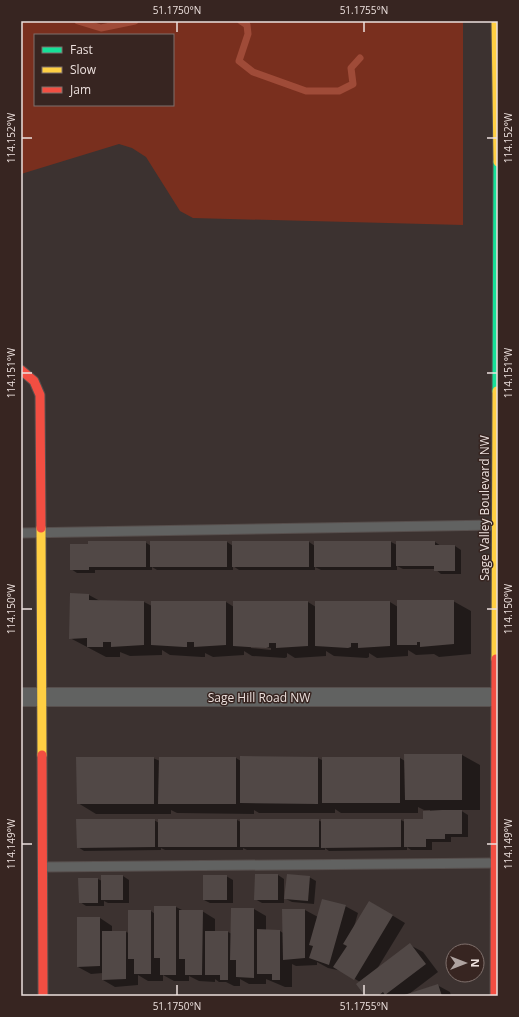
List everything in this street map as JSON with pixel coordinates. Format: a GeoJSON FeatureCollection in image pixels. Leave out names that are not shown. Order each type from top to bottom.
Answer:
{"type":"FeatureCollection","features":[{"type":"Feature","properties":{"kind":"street","name":"Sage Valley Boulevard NW"},"geometry":{"type":"LineString","coordinates":[[495,996],[498,74],[496,21]]}},
{"type":"Feature","properties":{"kind":"street"},"geometry":{"type":"LineString","coordinates":[[21,370],[34,381],[40,394],[43,697],[43,996]]}},
{"type":"Feature","properties":{"kind":"street","name":"Sage Hill Road NW"},"geometry":{"type":"LineString","coordinates":[[21,697],[497,697]]}},
{"type":"Feature","properties":{"kind":"lane"},"geometry":{"type":"LineString","coordinates":[[21,533],[496,525]]}},
{"type":"Feature","properties":{"kind":"lane"},"geometry":{"type":"LineString","coordinates":[[43,867],[495,863]]}},
{"type":"Feature","properties":{"kind":"shaded area"},"geometry":{"type":"Polygon","coordinates":[[[21,21],[463,21],[463,225],[193,218],[180,211],[146,157],[132,148],[119,144],[21,174],[21,21]]]}},
{"type":"Feature","properties":{"kind":"building"},"geometry":{"type":"Polygon","coordinates":[[[88,541],[146,541],[146,567],[89,567],[89,570],[70,570],[70,544],[88,544],[88,541]]]}},
{"type":"Feature","properties":{"kind":"building"},"geometry":{"type":"Polygon","coordinates":[[[150,541],[227,541],[227,567],[150,567],[150,541]]]}},
{"type":"Feature","properties":{"kind":"building"},"geometry":{"type":"Polygon","coordinates":[[[232,541],[309,541],[309,567],[232,567],[232,541]]]}},
{"type":"Feature","properties":{"kind":"building"},"geometry":{"type":"Polygon","coordinates":[[[314,541],[391,541],[391,567],[314,567],[314,541]]]}},
{"type":"Feature","properties":{"kind":"building"},"geometry":{"type":"Polygon","coordinates":[[[396,541],[435,541],[435,545],[455,545],[455,571],[434,571],[434,566],[396,566],[396,541]]]}},
{"type":"Feature","properties":{"kind":"building"},"geometry":{"type":"Polygon","coordinates":[[[70,593],[89,594],[89,600],[144,601],[144,645],[111,647],[111,642],[103,642],[103,647],[87,647],[87,638],[69,639],[70,593]]]}},
{"type":"Feature","properties":{"kind":"building"},"geometry":{"type":"Polygon","coordinates":[[[397,600],[454,600],[454,644],[420,647],[420,642],[417,642],[417,645],[397,645],[397,600]]]}},
{"type":"Feature","properties":{"kind":"building"},"geometry":{"type":"Polygon","coordinates":[[[151,601],[226,601],[226,645],[194,647],[194,642],[187,642],[187,647],[151,645],[151,601]]]}},
{"type":"Feature","properties":{"kind":"building"},"geometry":{"type":"Polygon","coordinates":[[[233,601],[308,601],[308,646],[276,648],[276,643],[269,643],[269,647],[266,648],[233,646],[233,601]]]}},
{"type":"Feature","properties":{"kind":"building"},"geometry":{"type":"Polygon","coordinates":[[[315,601],[390,601],[390,646],[358,648],[358,643],[351,643],[351,647],[348,648],[315,646],[315,601]]]}},
{"type":"Feature","properties":{"kind":"building"},"geometry":{"type":"Polygon","coordinates":[[[404,754],[462,754],[462,800],[405,800],[404,754]]]}},
{"type":"Feature","properties":{"kind":"building"},"geometry":{"type":"Polygon","coordinates":[[[240,756],[318,757],[318,804],[240,803],[240,756]]]}},
{"type":"Feature","properties":{"kind":"building"},"geometry":{"type":"Polygon","coordinates":[[[76,757],[154,757],[154,804],[77,804],[76,757]]]}},
{"type":"Feature","properties":{"kind":"building"},"geometry":{"type":"Polygon","coordinates":[[[159,757],[236,757],[236,804],[158,804],[159,757]]]}},
{"type":"Feature","properties":{"kind":"building"},"geometry":{"type":"Polygon","coordinates":[[[322,757],[400,757],[400,803],[322,803],[322,757]]]}},
{"type":"Feature","properties":{"kind":"building"},"geometry":{"type":"Polygon","coordinates":[[[462,810],[462,834],[445,834],[445,839],[426,839],[426,847],[404,847],[404,819],[423,819],[423,811],[462,810]]]}},
{"type":"Feature","properties":{"kind":"building"},"geometry":{"type":"Polygon","coordinates":[[[76,819],[155,819],[155,847],[77,848],[76,819]]]}},
{"type":"Feature","properties":{"kind":"building"},"geometry":{"type":"Polygon","coordinates":[[[158,819],[237,819],[237,847],[158,847],[158,819]]]}},
{"type":"Feature","properties":{"kind":"building"},"geometry":{"type":"Polygon","coordinates":[[[240,819],[319,819],[319,847],[240,847],[240,819]]]}},
{"type":"Feature","properties":{"kind":"building"},"geometry":{"type":"Polygon","coordinates":[[[321,819],[401,819],[401,847],[321,848],[321,819]]]}},
{"type":"Feature","properties":{"kind":"building"},"geometry":{"type":"Polygon","coordinates":[[[255,874],[278,874],[278,900],[254,900],[255,874]]]}},
{"type":"Feature","properties":{"kind":"building"},"geometry":{"type":"Polygon","coordinates":[[[287,874],[310,876],[308,901],[284,899],[287,874]]]}},
{"type":"Feature","properties":{"kind":"building"},"geometry":{"type":"Polygon","coordinates":[[[101,875],[123,875],[123,900],[101,900],[101,875]]]}},
{"type":"Feature","properties":{"kind":"building"},"geometry":{"type":"Polygon","coordinates":[[[203,875],[227,875],[227,900],[203,900],[203,875]]]}},
{"type":"Feature","properties":{"kind":"building"},"geometry":{"type":"Polygon","coordinates":[[[78,878],[98,878],[98,903],[79,903],[78,878]]]}},
{"type":"Feature","properties":{"kind":"building"},"geometry":{"type":"Polygon","coordinates":[[[322,899],[346,905],[329,965],[309,958],[313,946],[309,945],[322,899]]]}},
{"type":"Feature","properties":{"kind":"building"},"geometry":{"type":"Polygon","coordinates":[[[369,901],[393,915],[354,980],[333,967],[347,946],[343,944],[369,901]]]}},
{"type":"Feature","properties":{"kind":"building"},"geometry":{"type":"Polygon","coordinates":[[[154,906],[176,906],[176,975],[160,975],[160,958],[154,958],[154,906]]]}},
{"type":"Feature","properties":{"kind":"building"},"geometry":{"type":"Polygon","coordinates":[[[231,908],[254,908],[254,978],[236,977],[236,960],[230,960],[231,908]]]}},
{"type":"Feature","properties":{"kind":"building"},"geometry":{"type":"Polygon","coordinates":[[[282,909],[305,909],[305,958],[283,960],[282,909]]]}},
{"type":"Feature","properties":{"kind":"building"},"geometry":{"type":"Polygon","coordinates":[[[128,910],[151,910],[151,974],[134,974],[134,959],[128,959],[128,910]]]}},
{"type":"Feature","properties":{"kind":"building"},"geometry":{"type":"Polygon","coordinates":[[[179,910],[203,910],[202,975],[185,975],[185,959],[179,959],[179,910]]]}},
{"type":"Feature","properties":{"kind":"building"},"geometry":{"type":"Polygon","coordinates":[[[77,917],[100,917],[100,966],[77,967],[77,917]]]}},
{"type":"Feature","properties":{"kind":"building"},"geometry":{"type":"Polygon","coordinates":[[[257,929],[280,930],[280,980],[272,980],[272,974],[257,974],[257,929]]]}},
{"type":"Feature","properties":{"kind":"building"},"geometry":{"type":"Polygon","coordinates":[[[102,931],[126,931],[126,979],[102,980],[102,931]]]}},
{"type":"Feature","properties":{"kind":"building"},"geometry":{"type":"Polygon","coordinates":[[[205,931],[228,931],[228,980],[220,980],[220,975],[205,975],[205,931]]]}},
{"type":"Feature","properties":{"kind":"building"},"geometry":{"type":"Polygon","coordinates":[[[410,943],[426,964],[385,995],[383,992],[378,996],[365,996],[356,984],[410,943]]]}},
{"type":"Feature","properties":{"kind":"building"},"geometry":{"type":"Polygon","coordinates":[[[438,984],[442,996],[401,996],[438,984]]]}},
{"type":"Feature","properties":{"kind":"waterway"},"geometry":{"type":"LineString","coordinates":[[78,21],[101,28],[135,21]]}},
{"type":"Feature","properties":{"kind":"waterway"},"geometry":{"type":"LineString","coordinates":[[241,21],[247,25],[248,34],[239,61],[253,72],[306,91],[339,91],[353,84],[351,68],[360,58]]}},
{"type":"Feature","properties":{"kind":"traffic: fast"},"geometry":{"type":"LineString","coordinates":[[497,391],[498,162]]}},
{"type":"Feature","properties":{"kind":"traffic: slow"},"geometry":{"type":"LineString","coordinates":[[496,21],[498,162]]}},
{"type":"Feature","properties":{"kind":"traffic: slow"},"geometry":{"type":"LineString","coordinates":[[496,659],[497,391]]}},
{"type":"Feature","properties":{"kind":"traffic: slow"},"geometry":{"type":"LineString","coordinates":[[41,528],[42,755]]}},
{"type":"Feature","properties":{"kind":"traffic: jam"},"geometry":{"type":"LineString","coordinates":[[21,370],[34,381],[40,395],[41,528]]}},
{"type":"Feature","properties":{"kind":"traffic: jam"},"geometry":{"type":"LineString","coordinates":[[495,996],[496,659]]}},
{"type":"Feature","properties":{"kind":"traffic: jam"},"geometry":{"type":"LineString","coordinates":[[42,755],[43,996]]}}]}
